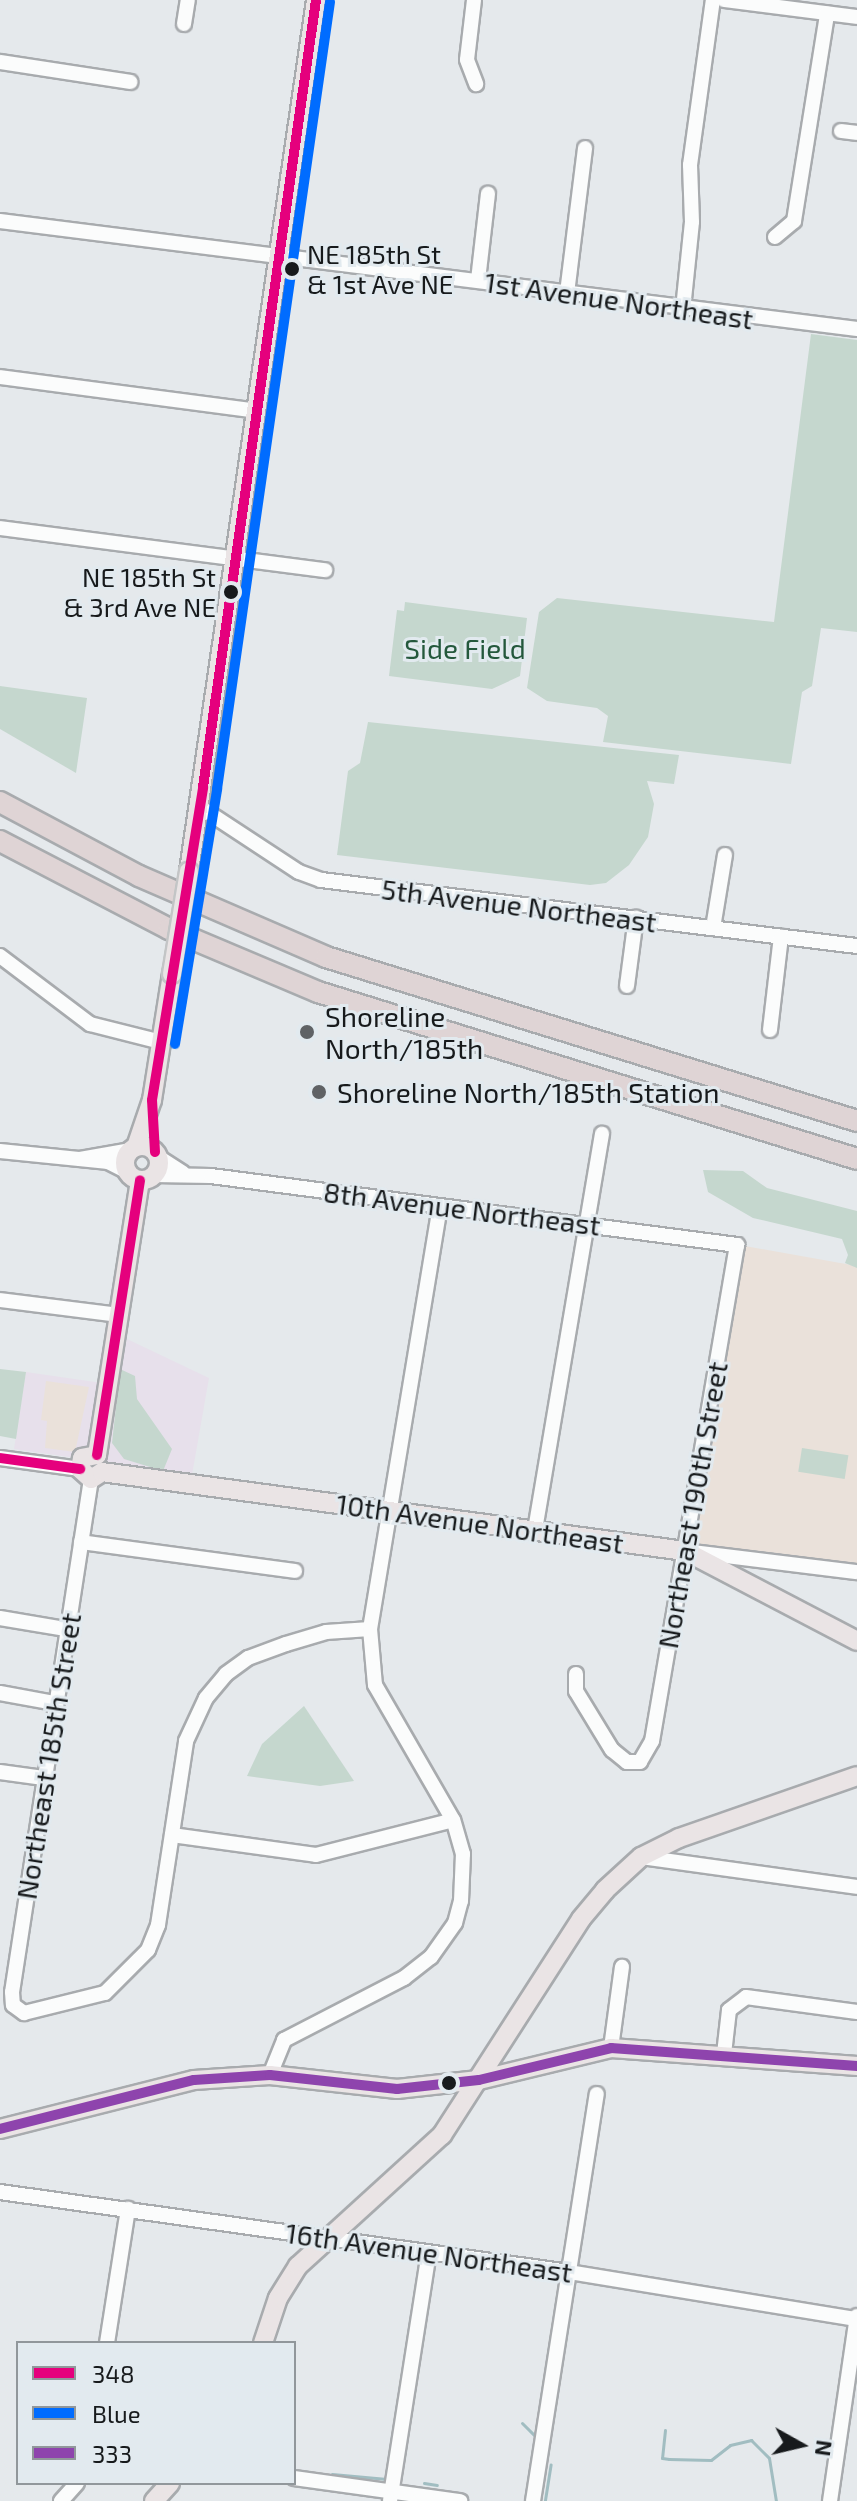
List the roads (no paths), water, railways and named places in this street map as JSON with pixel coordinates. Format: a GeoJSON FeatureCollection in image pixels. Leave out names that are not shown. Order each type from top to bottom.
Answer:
{"type":"FeatureCollection","features":[{"type":"Feature","properties":{"kind":"highway"},"geometry":{"type":"LineString","coordinates":[[0,802],[152,882],[326,957],[857,1121]]}},
{"type":"Feature","properties":{"kind":"highway"},"geometry":{"type":"LineString","coordinates":[[0,841],[169,929],[318,992],[857,1159]]}},
{"type":"Feature","properties":{"kind":"main road"},"geometry":{"type":"LineString","coordinates":[[140,1176],[134,1148],[152,1100],[200,807],[316,0]]}},
{"type":"Feature","properties":{"kind":"main road"},"geometry":{"type":"LineString","coordinates":[[140,1176],[156,1154],[152,1100]]}},
{"type":"Feature","properties":{"kind":"main road"},"geometry":{"type":"LineString","coordinates":[[134,1148],[156,1154]]}},
{"type":"Feature","properties":{"kind":"main road","name":"Northeast 185th Street"},"geometry":{"type":"LineString","coordinates":[[92,1469],[140,1176]]}},
{"type":"Feature","properties":{"kind":"main road","name":"10th Avenue Northeast"},"geometry":{"type":"LineString","coordinates":[[92,1469],[685,1551]]}},
{"type":"Feature","properties":{"kind":"main road"},"geometry":{"type":"LineString","coordinates":[[685,1551],[857,1641]]}},
{"type":"Feature","properties":{"kind":"main road"},"geometry":{"type":"LineString","coordinates":[[264,2341],[287,2282],[328,2237],[450,2124],[581,1919],[641,1857],[737,1816],[857,1776]]}},
{"type":"Feature","properties":{"kind":"main road"},"geometry":{"type":"LineString","coordinates":[[0,2129],[194,2080],[270,2075],[397,2089],[479,2080],[611,2048],[857,2066]]}},
{"type":"Feature","properties":{"kind":"main road"},"geometry":{"type":"LineString","coordinates":[[430,2086],[449,2105],[450,2124]]}},
{"type":"Feature","properties":{"kind":"main road"},"geometry":{"type":"LineString","coordinates":[[154,2501],[168,2485]]}},
{"type":"Feature","properties":{"kind":"street"},"geometry":{"type":"LineString","coordinates":[[184,24],[188,0]]}},
{"type":"Feature","properties":{"kind":"street"},"geometry":{"type":"LineString","coordinates":[[474,0],[467,60],[476,84]]}},
{"type":"Feature","properties":{"kind":"street"},"geometry":{"type":"LineString","coordinates":[[683,309],[692,222],[690,165],[713,0]]}},
{"type":"Feature","properties":{"kind":"street"},"geometry":{"type":"LineString","coordinates":[[724,0],[857,17]]}},
{"type":"Feature","properties":{"kind":"street"},"geometry":{"type":"LineString","coordinates":[[775,237],[794,221],[827,14]]}},
{"type":"Feature","properties":{"kind":"street"},"geometry":{"type":"LineString","coordinates":[[0,62],[130,82]]}},
{"type":"Feature","properties":{"kind":"street"},"geometry":{"type":"LineString","coordinates":[[841,131],[857,133]]}},
{"type":"Feature","properties":{"kind":"street"},"geometry":{"type":"LineString","coordinates":[[567,293],[585,148]]}},
{"type":"Feature","properties":{"kind":"street"},"geometry":{"type":"LineString","coordinates":[[478,280],[488,194]]}},
{"type":"Feature","properties":{"kind":"street","name":"1st Avenue Northeast"},"geometry":{"type":"LineString","coordinates":[[0,221],[857,329]]}},
{"type":"Feature","properties":{"kind":"street"},"geometry":{"type":"LineString","coordinates":[[0,377],[257,411]]}},
{"type":"Feature","properties":{"kind":"street"},"geometry":{"type":"LineString","coordinates":[[0,528],[325,570]]}},
{"type":"Feature","properties":{"kind":"street","name":"5th Avenue Northeast"},"geometry":{"type":"LineString","coordinates":[[200,807],[299,872],[321,880],[857,946]]}},
{"type":"Feature","properties":{"kind":"street"},"geometry":{"type":"LineString","coordinates":[[713,928],[725,855]]}},
{"type":"Feature","properties":{"kind":"street"},"geometry":{"type":"LineString","coordinates":[[627,986],[636,918]]}},
{"type":"Feature","properties":{"kind":"street"},"geometry":{"type":"LineString","coordinates":[[770,1030],[781,937]]}},
{"type":"Feature","properties":{"kind":"street"},"geometry":{"type":"LineString","coordinates":[[0,956],[90,1024],[161,1042]]}},
{"type":"Feature","properties":{"kind":"street"},"geometry":{"type":"LineString","coordinates":[[535,1530],[602,1134]]}},
{"type":"Feature","properties":{"kind":"street","name":"8th Avenue Northeast"},"geometry":{"type":"LineString","coordinates":[[80,1159],[102,1151],[134,1148]]}},
{"type":"Feature","properties":{"kind":"street","name":"8th Avenue Northeast"},"geometry":{"type":"LineString","coordinates":[[0,1151],[108,1162],[140,1176],[188,1174],[737,1245]]}},
{"type":"Feature","properties":{"kind":"street","name":"8th Avenue Northeast"},"geometry":{"type":"LineString","coordinates":[[156,1154],[188,1174]]}},
{"type":"Feature","properties":{"kind":"street"},"geometry":{"type":"LineString","coordinates":[[270,2075],[284,2040],[404,1978],[445,1941],[455,1923],[465,1875],[453,1820],[375,1685],[370,1629],[440,1207]]}},
{"type":"Feature","properties":{"kind":"street","name":"Northeast 190th Street"},"geometry":{"type":"LineString","coordinates":[[576,1674],[576,1691],[612,1750],[627,1762],[640,1762],[652,1741],[737,1245]]}},
{"type":"Feature","properties":{"kind":"street"},"geometry":{"type":"LineString","coordinates":[[0,1300],[118,1315]]}},
{"type":"Feature","properties":{"kind":"street","name":"10th Avenue Northeast"},"geometry":{"type":"LineString","coordinates":[[0,1458],[92,1469]]}},
{"type":"Feature","properties":{"kind":"street","name":"Northeast 185th Street"},"geometry":{"type":"LineString","coordinates":[[92,1469],[12,1992],[13,2005],[24,2013],[39,2013],[105,1993],[148,1950],[158,1925],[172,1835]]}},
{"type":"Feature","properties":{"kind":"street"},"geometry":{"type":"LineString","coordinates":[[81,1542],[295,1571]]}},
{"type":"Feature","properties":{"kind":"street","name":"10th Avenue Northeast"},"geometry":{"type":"LineString","coordinates":[[685,1551],[857,1572]]}},
{"type":"Feature","properties":{"kind":"street"},"geometry":{"type":"LineString","coordinates":[[0,1618],[66,1629]]}},
{"type":"Feature","properties":{"kind":"street"},"geometry":{"type":"LineString","coordinates":[[370,1629],[326,1632],[286,1644],[248,1658],[226,1674],[206,1698],[186,1741],[172,1835],[316,1855],[453,1820]]}},
{"type":"Feature","properties":{"kind":"street"},"geometry":{"type":"LineString","coordinates":[[0,1693],[55,1703]]}},
{"type":"Feature","properties":{"kind":"street"},"geometry":{"type":"LineString","coordinates":[[0,1772],[44,1778]]}},
{"type":"Feature","properties":{"kind":"street"},"geometry":{"type":"LineString","coordinates":[[641,1857],[857,1887]]}},
{"type":"Feature","properties":{"kind":"street"},"geometry":{"type":"LineString","coordinates":[[611,2048],[622,1967]]}},
{"type":"Feature","properties":{"kind":"street"},"geometry":{"type":"LineString","coordinates":[[724,2054],[729,2010],[746,1997],[857,2012]]}},
{"type":"Feature","properties":{"kind":"street"},"geometry":{"type":"LineString","coordinates":[[533,2501],[597,2094]]}},
{"type":"Feature","properties":{"kind":"street","name":"16th Avenue Northeast"},"geometry":{"type":"LineString","coordinates":[[0,2192],[569,2272],[857,2318]]}},
{"type":"Feature","properties":{"kind":"street"},"geometry":{"type":"LineString","coordinates":[[107,2341],[128,2209]]}},
{"type":"Feature","properties":{"kind":"street"},"geometry":{"type":"LineString","coordinates":[[391,2496],[429,2253]]}},
{"type":"Feature","properties":{"kind":"street"},"geometry":{"type":"LineString","coordinates":[[830,2501],[857,2318]]}},
{"type":"Feature","properties":{"kind":"street"},"geometry":{"type":"LineString","coordinates":[[296,2478],[391,2496],[460,2501]]}},
{"type":"Feature","properties":{"kind":"street"},"geometry":{"type":"LineString","coordinates":[[61,2501],[75,2485]]}},
{"type":"Feature","properties":{"kind":"waterway"},"geometry":{"type":"LineString","coordinates":[[522,2423],[536,2437]]}},
{"type":"Feature","properties":{"kind":"waterway"},"geometry":{"type":"LineString","coordinates":[[665,2430],[662,2458],[669,2459],[711,2460],[730,2445],[751,2440],[769,2458],[776,2501]]}},
{"type":"Feature","properties":{"kind":"waterway"},"geometry":{"type":"LineString","coordinates":[[545,2500],[551,2464]]}},
{"type":"Feature","properties":{"kind":"waterway"},"geometry":{"type":"LineString","coordinates":[[332,2474],[387,2479]]}},
{"type":"Feature","properties":{"kind":"waterway"},"geometry":{"type":"LineString","coordinates":[[424,2483],[437,2485]]}},
{"type":"Feature","properties":{"kind":"place","name":"NE 185th St & 1st Ave NE"},"geometry":{"type":"Point","coordinates":[292,269]}},
{"type":"Feature","properties":{"kind":"place","name":"NE 185th St & 3rd Ave NE"},"geometry":{"type":"Point","coordinates":[231,592]}},
{"type":"Feature","properties":{"kind":"place","name":"Shoreline North/185th"},"geometry":{"type":"Point","coordinates":[307,1032]}},
{"type":"Feature","properties":{"kind":"place","name":"Shoreline North/185th Station"},"geometry":{"type":"Point","coordinates":[319,1092]}},
{"type":"Feature","properties":{"kind":"park label","name":"Side Field"},"geometry":{"type":"Point","coordinates":[465,648]}}]}
